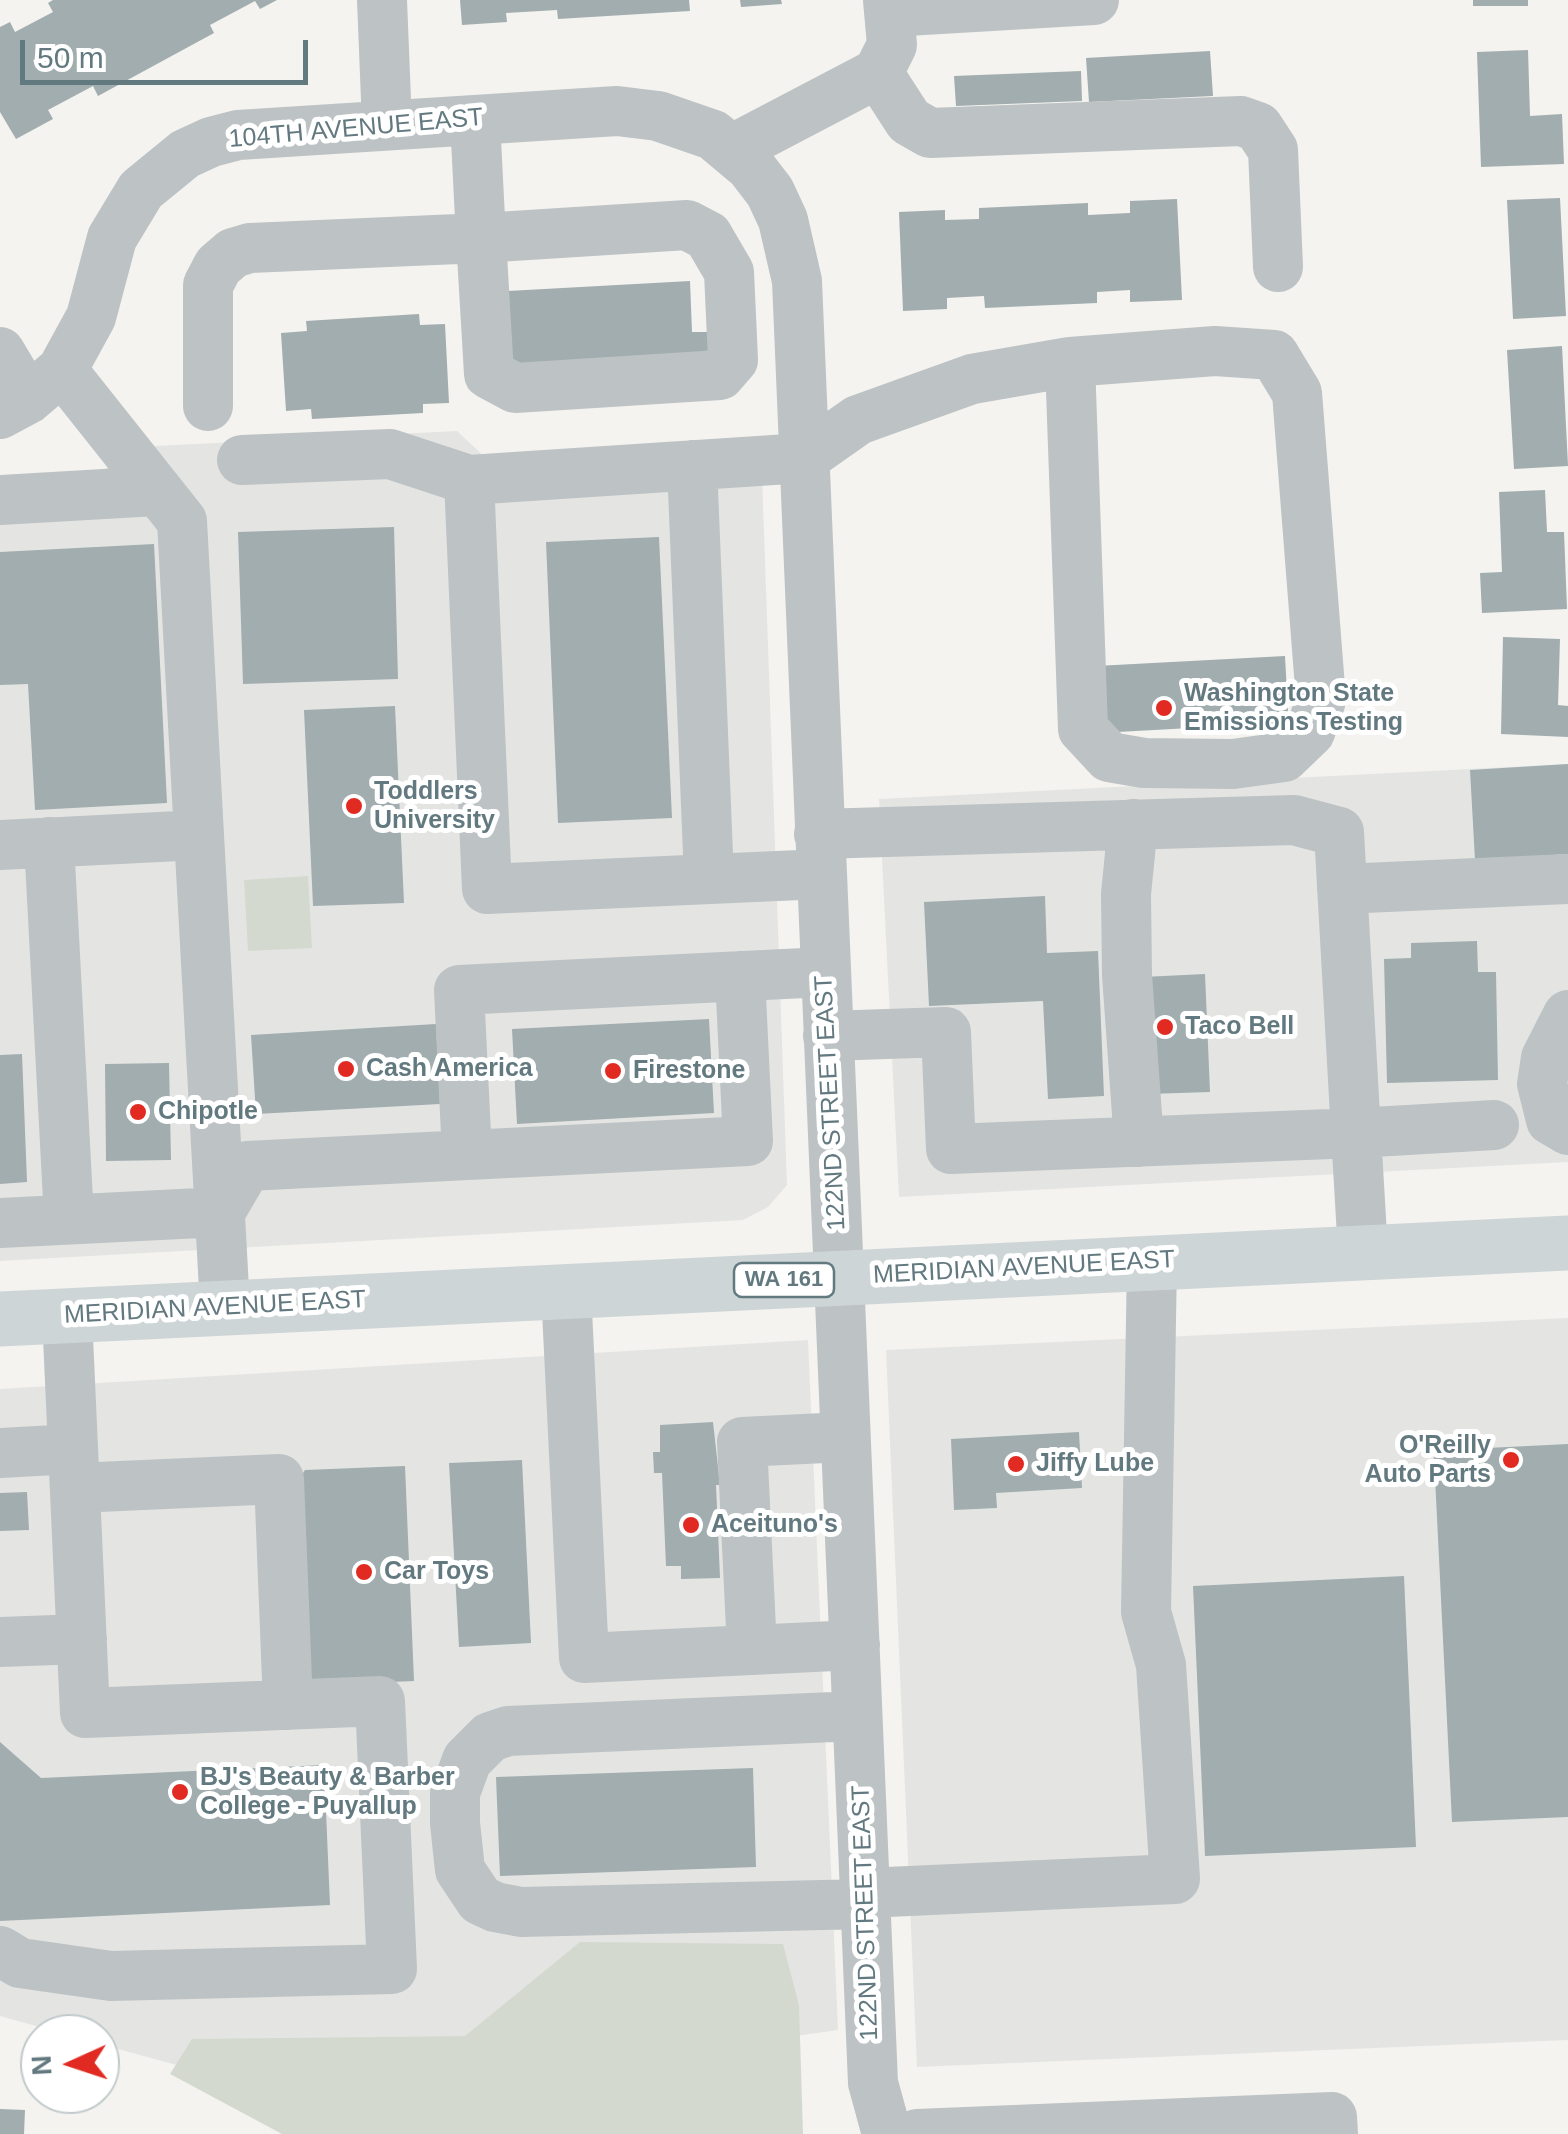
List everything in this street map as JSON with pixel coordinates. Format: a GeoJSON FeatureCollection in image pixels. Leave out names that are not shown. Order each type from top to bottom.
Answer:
{"type":"FeatureCollection","features":[{"type":"Feature","properties":{"kind":"main road","name":"MERIDIAN AVENUE EAST"},"geometry":{"type":"LineString","coordinates":[[0,1319],[1568,1243]]}},
{"type":"Feature","properties":{"kind":"street"},"geometry":{"type":"LineString","coordinates":[[382,0],[388,125]]}},
{"type":"Feature","properties":{"kind":"street"},"geometry":{"type":"LineString","coordinates":[[734,149],[878,74],[892,45],[888,6],[1094,0]]}},
{"type":"Feature","properties":{"kind":"street"},"geometry":{"type":"LineString","coordinates":[[878,74],[909,121],[930,134],[1241,120],[1258,127],[1274,150],[1278,267]]}},
{"type":"Feature","properties":{"kind":"street","name":"104TH AVENUE EAST"},"geometry":{"type":"LineString","coordinates":[[30,394],[90,317],[124,213],[161,170],[185,154],[238,134],[616,111],[686,123],[734,149]]}},
{"type":"Feature","properties":{"kind":"street"},"geometry":{"type":"LineString","coordinates":[[208,406],[208,285],[218,266],[233,253],[250,248],[481,238],[687,226],[708,236],[729,272],[733,360],[720,375],[515,388],[489,374],[481,238],[475,120]]}},
{"type":"Feature","properties":{"kind":"street","name":"122ND STREET EAST"},"geometry":{"type":"LineString","coordinates":[[734,149],[770,192],[798,280],[873,2084],[886,2134]]}},
{"type":"Feature","properties":{"kind":"street"},"geometry":{"type":"LineString","coordinates":[[242,460],[390,454],[469,480],[804,458],[858,420],[972,379],[1070,362],[1215,351],[1274,356],[1297,393],[1321,700],[1310,732],[1284,758],[1233,764],[1144,763],[1109,757],[1083,729],[1070,362]]}},
{"type":"Feature","properties":{"kind":"street"},"geometry":{"type":"LineString","coordinates":[[0,352],[30,394],[156,491],[182,521],[225,1307]]}},
{"type":"Feature","properties":{"kind":"street"},"geometry":{"type":"LineString","coordinates":[[692,465],[709,878]]}},
{"type":"Feature","properties":{"kind":"street"},"geometry":{"type":"LineString","coordinates":[[469,480],[486,889],[709,878],[821,854],[1134,824],[1294,820],[1339,832],[1363,1253]]}},
{"type":"Feature","properties":{"kind":"street"},"geometry":{"type":"LineString","coordinates":[[0,500],[156,491]]}},
{"type":"Feature","properties":{"kind":"street"},"geometry":{"type":"LineString","coordinates":[[1134,824],[1126,894],[1127,974],[1139,1142]]}},
{"type":"Feature","properties":{"kind":"street"},"geometry":{"type":"LineString","coordinates":[[0,844],[198,835]]}},
{"type":"Feature","properties":{"kind":"street"},"geometry":{"type":"LineString","coordinates":[[50,842],[68,1219]]}},
{"type":"Feature","properties":{"kind":"street"},"geometry":{"type":"LineString","coordinates":[[1342,889],[1568,880]]}},
{"type":"Feature","properties":{"kind":"street"},"geometry":{"type":"LineString","coordinates":[[467,1155],[459,990],[825,972]]}},
{"type":"Feature","properties":{"kind":"street"},"geometry":{"type":"LineString","coordinates":[[220,1212],[247,1166],[748,1141],[740,976]]}},
{"type":"Feature","properties":{"kind":"street"},"geometry":{"type":"LineString","coordinates":[[1568,1014],[1546,1058],[1542,1084],[1551,1120],[1568,1130]]}},
{"type":"Feature","properties":{"kind":"street"},"geometry":{"type":"LineString","coordinates":[[828,1036],[946,1032],[951,1149],[1494,1125]]}},
{"type":"Feature","properties":{"kind":"street"},"geometry":{"type":"LineString","coordinates":[[0,1222],[220,1212]]}},
{"type":"Feature","properties":{"kind":"street"},"geometry":{"type":"LineString","coordinates":[[857,1716],[508,1731],[490,1737],[467,1760],[455,1794],[460,1870],[480,1900],[495,1908],[521,1912],[866,1898],[1175,1879],[1162,1665],[1146,1612],[1152,1262]]}},
{"type":"Feature","properties":{"kind":"street"},"geometry":{"type":"LineString","coordinates":[[566,1290],[584,1658],[855,1646]]}},
{"type":"Feature","properties":{"kind":"street"},"geometry":{"type":"LineString","coordinates":[[0,1952],[20,1964],[111,1976],[392,1969],[380,1700],[85,1714],[67,1315]]}},
{"type":"Feature","properties":{"kind":"street"},"geometry":{"type":"LineString","coordinates":[[752,1650],[742,1442],[845,1437]]}},
{"type":"Feature","properties":{"kind":"street"},"geometry":{"type":"LineString","coordinates":[[0,1453],[74,1469],[278,1479],[288,1704]]}},
{"type":"Feature","properties":{"kind":"street"},"geometry":{"type":"LineString","coordinates":[[0,1642],[82,1639]]}},
{"type":"Feature","properties":{"kind":"street"},"geometry":{"type":"LineString","coordinates":[[917,2134],[1332,2117],[1333,2134]]}},
{"type":"Feature","properties":{"kind":"shaded area"},"geometry":{"type":"Polygon","coordinates":[[[457,431],[487,459],[761,447],[787,1185],[768,1207],[743,1220],[0,1261],[0,484],[81,480],[154,446],[457,431]]]}},
{"type":"Feature","properties":{"kind":"shaded area"},"geometry":{"type":"Polygon","coordinates":[[[1568,764],[1568,1162],[899,1197],[879,799],[1568,764]]]}},
{"type":"Feature","properties":{"kind":"shaded area"},"geometry":{"type":"Polygon","coordinates":[[[308,876],[312,948],[248,951],[244,880],[308,876]]]}},
{"type":"Feature","properties":{"kind":"shaded area"},"geometry":{"type":"Polygon","coordinates":[[[1568,1318],[1568,2040],[917,2067],[886,1350],[1568,1318]]]}},
{"type":"Feature","properties":{"kind":"shaded area"},"geometry":{"type":"Polygon","coordinates":[[[808,1340],[838,2030],[380,2095],[279,2093],[120,2049],[120,2014],[20,2014],[20,2022],[0,2016],[0,1389],[808,1340]]]}},
{"type":"Feature","properties":{"kind":"shaded area"},"geometry":{"type":"Polygon","coordinates":[[[580,1942],[783,1944],[799,2005],[803,2134],[282,2134],[170,2074],[192,2039],[465,2036],[580,1942]]]}},
{"type":"Feature","properties":{"kind":"building"},"geometry":{"type":"Polygon","coordinates":[[[277,0],[260,9],[255,1],[210,25],[214,33],[98,96],[93,86],[48,110],[53,119],[16,139],[0,112],[0,27],[10,22],[15,32],[53,12],[48,3],[277,0]]]}},
{"type":"Feature","properties":{"kind":"building"},"geometry":{"type":"Polygon","coordinates":[[[460,0],[689,0],[690,11],[558,19],[557,10],[506,13],[507,22],[462,25],[460,0]]]}},
{"type":"Feature","properties":{"kind":"building"},"geometry":{"type":"Polygon","coordinates":[[[740,0],[781,0],[782,4],[741,7],[740,0]]]}},
{"type":"Feature","properties":{"kind":"building"},"geometry":{"type":"Polygon","coordinates":[[[1473,0],[1528,0],[1528,6],[1473,6],[1473,0]]]}},
{"type":"Feature","properties":{"kind":"building"},"geometry":{"type":"Polygon","coordinates":[[[1528,50],[1530,116],[1562,114],[1564,164],[1481,167],[1477,52],[1528,50]]]}},
{"type":"Feature","properties":{"kind":"building"},"geometry":{"type":"Polygon","coordinates":[[[1210,51],[1213,96],[1089,102],[1086,58],[1210,51]]]}},
{"type":"Feature","properties":{"kind":"building"},"geometry":{"type":"Polygon","coordinates":[[[1081,71],[1082,101],[956,106],[954,76],[1081,71]]]}},
{"type":"Feature","properties":{"kind":"building"},"geometry":{"type":"Polygon","coordinates":[[[1560,198],[1566,316],[1513,319],[1507,200],[1560,198]]]}},
{"type":"Feature","properties":{"kind":"building"},"geometry":{"type":"Polygon","coordinates":[[[1177,199],[1182,300],[1130,302],[1130,290],[1097,292],[1097,303],[985,308],[984,296],[947,298],[947,309],[903,311],[899,212],[945,210],[945,220],[979,219],[979,208],[1088,203],[1088,215],[1130,213],[1130,201],[1177,199]]]}},
{"type":"Feature","properties":{"kind":"building"},"geometry":{"type":"Polygon","coordinates":[[[690,281],[692,332],[708,332],[710,367],[513,377],[508,291],[690,281]]]}},
{"type":"Feature","properties":{"kind":"building"},"geometry":{"type":"Polygon","coordinates":[[[419,314],[420,325],[445,324],[449,403],[423,404],[423,413],[312,419],[311,409],[286,411],[281,333],[307,331],[306,321],[419,314]]]}},
{"type":"Feature","properties":{"kind":"building"},"geometry":{"type":"Polygon","coordinates":[[[1562,346],[1568,466],[1514,469],[1507,350],[1562,346]]]}},
{"type":"Feature","properties":{"kind":"building"},"geometry":{"type":"Polygon","coordinates":[[[1545,490],[1547,532],[1564,532],[1567,609],[1482,613],[1480,573],[1502,572],[1499,492],[1545,490]]]}},
{"type":"Feature","properties":{"kind":"building"},"geometry":{"type":"Polygon","coordinates":[[[394,527],[398,679],[243,684],[238,532],[394,527]]]}},
{"type":"Feature","properties":{"kind":"building"},"geometry":{"type":"Polygon","coordinates":[[[659,537],[672,818],[558,823],[546,542],[659,537]]]}},
{"type":"Feature","properties":{"kind":"building"},"geometry":{"type":"Polygon","coordinates":[[[154,544],[167,803],[35,810],[28,684],[0,685],[0,552],[154,544]]]}},
{"type":"Feature","properties":{"kind":"building"},"geometry":{"type":"Polygon","coordinates":[[[1503,637],[1560,639],[1558,705],[1568,706],[1568,737],[1501,734],[1503,637]]]}},
{"type":"Feature","properties":{"kind":"building"},"geometry":{"type":"Polygon","coordinates":[[[1285,656],[1289,730],[1228,734],[1227,726],[1099,733],[1096,666],[1285,656]]]}},
{"type":"Feature","properties":{"kind":"building","name":"Toddlers University"},"geometry":{"type":"Polygon","coordinates":[[[395,706],[404,903],[313,906],[304,710],[395,706]]]}},
{"type":"Feature","properties":{"kind":"building"},"geometry":{"type":"Polygon","coordinates":[[[1568,764],[1568,854],[1475,860],[1470,770],[1568,764]]]}},
{"type":"Feature","properties":{"kind":"building"},"geometry":{"type":"Polygon","coordinates":[[[1045,896],[1047,953],[1098,951],[1104,1096],[1048,1099],[1043,1001],[929,1006],[924,902],[1045,896]]]}},
{"type":"Feature","properties":{"kind":"building"},"geometry":{"type":"Polygon","coordinates":[[[1477,941],[1478,972],[1496,972],[1498,1080],[1387,1083],[1384,959],[1411,958],[1411,943],[1477,941]]]}},
{"type":"Feature","properties":{"kind":"building"},"geometry":{"type":"Polygon","coordinates":[[[1205,974],[1210,1092],[1149,1094],[1143,977],[1205,974]]]}},
{"type":"Feature","properties":{"kind":"building","name":"Firestone"},"geometry":{"type":"Polygon","coordinates":[[[709,1019],[714,1113],[517,1124],[512,1029],[709,1019]]]}},
{"type":"Feature","properties":{"kind":"building","name":"Cash America"},"geometry":{"type":"Polygon","coordinates":[[[436,1024],[440,1104],[256,1114],[251,1035],[436,1024]]]}},
{"type":"Feature","properties":{"kind":"building"},"geometry":{"type":"Polygon","coordinates":[[[22,1054],[27,1182],[0,1184],[0,1055],[22,1054]]]}},
{"type":"Feature","properties":{"kind":"building","name":"Chipotle"},"geometry":{"type":"Polygon","coordinates":[[[169,1063],[171,1160],[106,1161],[105,1064],[169,1063]]]}},
{"type":"Feature","properties":{"kind":"building","name":"Aceituno's"},"geometry":{"type":"Polygon","coordinates":[[[713,1422],[720,1485],[716,1485],[720,1578],[681,1579],[681,1566],[666,1566],[662,1473],[654,1473],[653,1452],[660,1452],[660,1425],[713,1422]]]}},
{"type":"Feature","properties":{"kind":"building","name":"Jiffy Lube"},"geometry":{"type":"Polygon","coordinates":[[[1079,1432],[1082,1488],[996,1493],[997,1508],[954,1510],[951,1439],[1079,1432]]]}},
{"type":"Feature","properties":{"kind":"building"},"geometry":{"type":"Polygon","coordinates":[[[1568,1444],[1568,1817],[1452,1822],[1434,1457],[1447,1457],[1447,1450],[1568,1444]]]}},
{"type":"Feature","properties":{"kind":"building"},"geometry":{"type":"Polygon","coordinates":[[[522,1460],[531,1643],[459,1647],[449,1463],[522,1460]]]}},
{"type":"Feature","properties":{"kind":"building"},"geometry":{"type":"Polygon","coordinates":[[[405,1466],[414,1681],[320,1685],[306,1674],[296,1484],[305,1470],[405,1466]]]}},
{"type":"Feature","properties":{"kind":"building"},"geometry":{"type":"Polygon","coordinates":[[[27,1492],[29,1530],[0,1531],[0,1493],[27,1492]]]}},
{"type":"Feature","properties":{"kind":"building"},"geometry":{"type":"Polygon","coordinates":[[[1404,1576],[1416,1847],[1205,1856],[1193,1586],[1404,1576]]]}},
{"type":"Feature","properties":{"kind":"building"},"geometry":{"type":"Polygon","coordinates":[[[0,1742],[41,1778],[324,1765],[330,1905],[0,1921],[0,1742]]]}},
{"type":"Feature","properties":{"kind":"building"},"geometry":{"type":"Polygon","coordinates":[[[753,1768],[756,1867],[500,1876],[496,1777],[753,1768]]]}},
{"type":"Feature","properties":{"kind":"building"},"geometry":{"type":"Polygon","coordinates":[[[0,2109],[20,2110],[20,2114],[25,2114],[24,2134],[0,2134],[0,2109]]]}},
{"type":"Feature","properties":{"kind":"place","name":"Washington State Emissions Testing"},"geometry":{"type":"Point","coordinates":[1164,708]}},
{"type":"Feature","properties":{"kind":"place","name":"Toddlers University"},"geometry":{"type":"Point","coordinates":[354,806]}},
{"type":"Feature","properties":{"kind":"place","name":"Taco Bell"},"geometry":{"type":"Point","coordinates":[1165,1027]}},
{"type":"Feature","properties":{"kind":"place","name":"Cash America"},"geometry":{"type":"Point","coordinates":[346,1069]}},
{"type":"Feature","properties":{"kind":"place","name":"Firestone"},"geometry":{"type":"Point","coordinates":[613,1071]}},
{"type":"Feature","properties":{"kind":"place","name":"Chipotle"},"geometry":{"type":"Point","coordinates":[138,1112]}},
{"type":"Feature","properties":{"kind":"place","name":"O'Reilly Auto Parts"},"geometry":{"type":"Point","coordinates":[1511,1460]}},
{"type":"Feature","properties":{"kind":"place","name":"Jiffy Lube"},"geometry":{"type":"Point","coordinates":[1016,1464]}},
{"type":"Feature","properties":{"kind":"place","name":"Aceituno's"},"geometry":{"type":"Point","coordinates":[691,1525]}},
{"type":"Feature","properties":{"kind":"place","name":"Car Toys"},"geometry":{"type":"Point","coordinates":[364,1572]}},
{"type":"Feature","properties":{"kind":"place","name":"BJ's Beauty & Barber College - Puyallup"},"geometry":{"type":"Point","coordinates":[180,1792]}}]}
